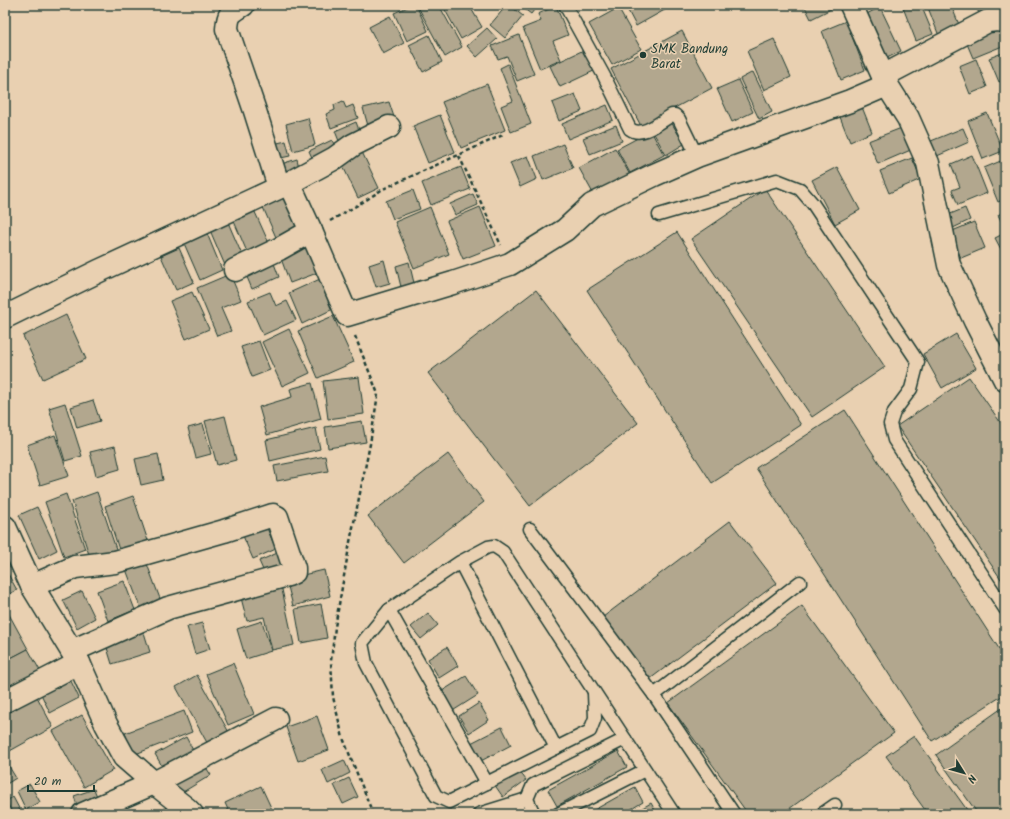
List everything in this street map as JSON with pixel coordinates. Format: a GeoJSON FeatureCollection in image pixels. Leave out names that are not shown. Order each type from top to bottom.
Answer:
{"type":"FeatureCollection","features":[{"type":"Feature","properties":{"kind":"street"},"geometry":{"type":"LineString","coordinates":[[243,5],[233,10],[228,17],[227,29],[255,111],[284,185],[311,231],[347,315],[510,264],[565,230],[592,205],[654,174],[697,156],[850,101],[988,20],[1005,21]]}},
{"type":"Feature","properties":{"kind":"street"},"geometry":{"type":"LineString","coordinates":[[851,5],[885,80],[908,118],[928,163],[949,265],[975,322],[1005,380]]}},
{"type":"Feature","properties":{"kind":"street"},"geometry":{"type":"LineString","coordinates":[[5,317],[284,185],[336,158],[353,145],[389,127]]}},
{"type":"Feature","properties":{"kind":"street"},"geometry":{"type":"LineString","coordinates":[[235,270],[279,249],[311,231]]}},
{"type":"Feature","properties":{"kind":"street"},"geometry":{"type":"LineString","coordinates":[[5,701],[76,657],[168,608],[288,575],[294,572],[294,568],[277,517],[273,515],[224,531],[115,562],[75,567],[32,586]]}},
{"type":"Feature","properties":{"kind":"street"},"geometry":{"type":"LineString","coordinates":[[5,527],[32,586],[76,657],[106,724],[124,757],[154,783],[183,812]]}},
{"type":"Feature","properties":{"kind":"street"},"geometry":{"type":"LineString","coordinates":[[83,814],[154,783],[276,719]]}},
{"type":"Feature","properties":{"kind":"lane"},"geometry":{"type":"LineString","coordinates":[[565,5],[604,76],[630,129],[634,132],[640,132],[672,115],[675,115],[679,119],[697,156]]}},
{"type":"Feature","properties":{"kind":"lane"},"geometry":{"type":"LineString","coordinates":[[659,215],[777,180],[800,189],[813,204],[918,362],[911,389],[894,412],[890,424],[894,440],[1005,609]]}},
{"type":"Feature","properties":{"kind":"lane"},"geometry":{"type":"LineString","coordinates":[[530,529],[654,695],[734,814]]}},
{"type":"Feature","properties":{"kind":"lane"},"geometry":{"type":"LineString","coordinates":[[594,692],[595,718],[590,731],[449,802],[436,796],[366,662],[362,643],[389,610],[460,562],[488,547],[494,546],[503,552],[674,814]]}},
{"type":"Feature","properties":{"kind":"lane"},"geometry":{"type":"LineString","coordinates":[[460,562],[556,748]]}},
{"type":"Feature","properties":{"kind":"lane"},"geometry":{"type":"LineString","coordinates":[[654,695],[800,582]]}},
{"type":"Feature","properties":{"kind":"lane"},"geometry":{"type":"LineString","coordinates":[[389,610],[486,783]]}},
{"type":"Feature","properties":{"kind":"lane"},"geometry":{"type":"LineString","coordinates":[[534,814],[527,799],[533,785],[625,739]]}},
{"type":"Feature","properties":{"kind":"lane"},"geometry":{"type":"LineString","coordinates":[[558,814],[645,770]]}},
{"type":"Feature","properties":{"kind":"lane"},"geometry":{"type":"LineString","coordinates":[[479,814],[527,799]]}},
{"type":"Feature","properties":{"kind":"lane"},"geometry":{"type":"LineString","coordinates":[[515,803],[520,814]]}},
{"type":"Feature","properties":{"kind":"lane"},"geometry":{"type":"LineString","coordinates":[[822,814],[835,805]]}},
{"type":"Feature","properties":{"kind":"path"},"geometry":{"type":"LineString","coordinates":[[311,231],[383,190],[505,134]]}},
{"type":"Feature","properties":{"kind":"path"},"geometry":{"type":"LineString","coordinates":[[459,156],[492,223],[510,264]]}},
{"type":"Feature","properties":{"kind":"path"},"geometry":{"type":"LineString","coordinates":[[347,315],[378,394],[370,444],[350,542],[335,627],[331,661],[333,697],[344,738],[373,814]]}},
{"type":"Feature","properties":{"kind":"building"},"geometry":{"type":"Polygon","coordinates":[[[412,5],[416,5],[428,31],[407,41],[394,13],[412,5]]]}},
{"type":"Feature","properties":{"kind":"building"},"geometry":{"type":"Polygon","coordinates":[[[417,5],[439,5],[462,47],[445,57],[417,5]]]}},
{"type":"Feature","properties":{"kind":"building"},"geometry":{"type":"Polygon","coordinates":[[[450,5],[469,5],[482,27],[461,39],[444,8],[450,5]]]}},
{"type":"Feature","properties":{"kind":"building"},"geometry":{"type":"Polygon","coordinates":[[[507,5],[523,16],[505,38],[490,25],[507,5]]]}},
{"type":"Feature","properties":{"kind":"building"},"geometry":{"type":"Polygon","coordinates":[[[519,5],[538,5],[531,14],[519,5]]]}},
{"type":"Feature","properties":{"kind":"building"},"geometry":{"type":"Polygon","coordinates":[[[625,5],[669,5],[670,7],[636,26],[625,5]]]}},
{"type":"Feature","properties":{"kind":"building"},"geometry":{"type":"Polygon","coordinates":[[[804,5],[839,5],[811,19],[804,5]]]}},
{"type":"Feature","properties":{"kind":"building"},"geometry":{"type":"Polygon","coordinates":[[[902,5],[921,5],[933,34],[916,41],[902,5]]]}},
{"type":"Feature","properties":{"kind":"building"},"geometry":{"type":"Polygon","coordinates":[[[927,5],[951,5],[960,27],[939,36],[927,5]]]}},
{"type":"Feature","properties":{"kind":"building"},"geometry":{"type":"Polygon","coordinates":[[[976,5],[996,5],[997,7],[979,14],[976,5]]]}},
{"type":"Feature","properties":{"kind":"building"},"geometry":{"type":"Polygon","coordinates":[[[556,6],[568,35],[553,41],[561,60],[540,69],[523,28],[541,21],[538,14],[556,6]]]}},
{"type":"Feature","properties":{"kind":"building"},"geometry":{"type":"Polygon","coordinates":[[[880,7],[901,51],[883,60],[861,17],[880,7]]]}},
{"type":"Feature","properties":{"kind":"building"},"geometry":{"type":"Polygon","coordinates":[[[618,8],[641,49],[612,65],[589,24],[618,8]]]}},
{"type":"Feature","properties":{"kind":"building"},"geometry":{"type":"Polygon","coordinates":[[[390,16],[404,43],[383,54],[369,27],[390,16]]]}},
{"type":"Feature","properties":{"kind":"building"},"geometry":{"type":"Polygon","coordinates":[[[846,21],[865,70],[841,80],[822,31],[846,21]]]}},
{"type":"Feature","properties":{"kind":"building"},"geometry":{"type":"Polygon","coordinates":[[[998,25],[1005,41],[1005,45],[973,58],[965,39],[998,25]]]}},
{"type":"Feature","properties":{"kind":"building"},"geometry":{"type":"Polygon","coordinates":[[[487,28],[497,39],[477,57],[467,46],[487,28]]]}},
{"type":"Feature","properties":{"kind":"building"},"geometry":{"type":"Polygon","coordinates":[[[682,31],[712,88],[641,126],[611,69],[682,31]]]}},
{"type":"Feature","properties":{"kind":"building"},"geometry":{"type":"Polygon","coordinates":[[[429,35],[442,62],[423,72],[409,45],[429,35]]]}},
{"type":"Feature","properties":{"kind":"building"},"geometry":{"type":"Polygon","coordinates":[[[519,35],[534,74],[517,81],[507,56],[498,59],[492,46],[519,35]]]}},
{"type":"Feature","properties":{"kind":"building"},"geometry":{"type":"Polygon","coordinates":[[[774,39],[791,77],[764,90],[747,51],[774,39]]]}},
{"type":"Feature","properties":{"kind":"building"},"geometry":{"type":"Polygon","coordinates":[[[588,48],[598,69],[560,87],[550,66],[588,48]]]}},
{"type":"Feature","properties":{"kind":"building"},"geometry":{"type":"Polygon","coordinates":[[[1005,52],[1005,79],[999,82],[989,58],[1005,52]]]}},
{"type":"Feature","properties":{"kind":"building"},"geometry":{"type":"Polygon","coordinates":[[[976,59],[987,87],[970,94],[959,66],[976,59]]]}},
{"type":"Feature","properties":{"kind":"building"},"geometry":{"type":"Polygon","coordinates":[[[508,64],[531,124],[511,132],[501,106],[513,101],[500,68],[508,64]]]}},
{"type":"Feature","properties":{"kind":"building"},"geometry":{"type":"Polygon","coordinates":[[[753,72],[772,112],[759,119],[740,79],[753,72]]]}},
{"type":"Feature","properties":{"kind":"building"},"geometry":{"type":"Polygon","coordinates":[[[738,80],[753,112],[732,122],[717,89],[738,80]]]}},
{"type":"Feature","properties":{"kind":"building"},"geometry":{"type":"Polygon","coordinates":[[[487,84],[505,130],[461,148],[442,102],[487,84]]]}},
{"type":"Feature","properties":{"kind":"building"},"geometry":{"type":"Polygon","coordinates":[[[575,94],[582,111],[559,121],[552,103],[575,94]]]}},
{"type":"Feature","properties":{"kind":"building"},"geometry":{"type":"Polygon","coordinates":[[[343,101],[346,108],[353,105],[358,118],[331,128],[326,114],[335,110],[334,105],[343,101]]]}},
{"type":"Feature","properties":{"kind":"building"},"geometry":{"type":"Polygon","coordinates":[[[389,102],[395,120],[370,133],[363,108],[389,102]]]}},
{"type":"Feature","properties":{"kind":"building"},"geometry":{"type":"Polygon","coordinates":[[[607,105],[613,120],[568,139],[562,124],[607,105]]]}},
{"type":"Feature","properties":{"kind":"building"},"geometry":{"type":"Polygon","coordinates":[[[862,107],[872,132],[850,142],[840,117],[862,107]]]}},
{"type":"Feature","properties":{"kind":"building"},"geometry":{"type":"Polygon","coordinates":[[[987,113],[1003,151],[983,159],[968,121],[987,113]]]}},
{"type":"Feature","properties":{"kind":"building"},"geometry":{"type":"Polygon","coordinates":[[[440,115],[455,152],[428,163],[413,126],[440,115]]]}},
{"type":"Feature","properties":{"kind":"building"},"geometry":{"type":"Polygon","coordinates":[[[308,118],[315,145],[293,151],[286,124],[308,118]]]}},
{"type":"Feature","properties":{"kind":"building"},"geometry":{"type":"Polygon","coordinates":[[[670,120],[684,144],[666,155],[652,130],[670,120]]]}},
{"type":"Feature","properties":{"kind":"building"},"geometry":{"type":"Polygon","coordinates":[[[356,122],[362,138],[341,146],[335,131],[356,122]]]}},
{"type":"Feature","properties":{"kind":"building"},"geometry":{"type":"Polygon","coordinates":[[[616,125],[622,141],[590,154],[583,138],[616,125]]]}},
{"type":"Feature","properties":{"kind":"building"},"geometry":{"type":"Polygon","coordinates":[[[904,127],[913,149],[878,164],[868,141],[904,127]]]}},
{"type":"Feature","properties":{"kind":"building"},"geometry":{"type":"Polygon","coordinates":[[[963,128],[969,142],[937,156],[931,141],[963,128]]]}},
{"type":"Feature","properties":{"kind":"building"},"geometry":{"type":"Polygon","coordinates":[[[651,131],[664,155],[630,173],[617,149],[651,131]]]}},
{"type":"Feature","properties":{"kind":"building"},"geometry":{"type":"Polygon","coordinates":[[[332,140],[338,153],[315,164],[309,151],[332,140]]]}},
{"type":"Feature","properties":{"kind":"building"},"geometry":{"type":"Polygon","coordinates":[[[286,141],[290,156],[272,160],[269,145],[286,141]]]}},
{"type":"Feature","properties":{"kind":"building"},"geometry":{"type":"Polygon","coordinates":[[[563,144],[573,168],[543,180],[534,156],[563,144]]]}},
{"type":"Feature","properties":{"kind":"building"},"geometry":{"type":"Polygon","coordinates":[[[615,148],[630,175],[594,195],[579,168],[615,148]]]}},
{"type":"Feature","properties":{"kind":"building"},"geometry":{"type":"Polygon","coordinates":[[[362,152],[379,188],[358,198],[341,162],[362,152]]]}},
{"type":"Feature","properties":{"kind":"building"},"geometry":{"type":"Polygon","coordinates":[[[972,155],[987,193],[958,205],[952,190],[960,187],[951,164],[972,155]]]}},
{"type":"Feature","properties":{"kind":"building"},"geometry":{"type":"Polygon","coordinates":[[[528,156],[537,179],[520,187],[510,163],[528,156]]]}},
{"type":"Feature","properties":{"kind":"building"},"geometry":{"type":"Polygon","coordinates":[[[912,158],[921,179],[889,193],[880,171],[912,158]]]}},
{"type":"Feature","properties":{"kind":"building"},"geometry":{"type":"Polygon","coordinates":[[[297,159],[300,172],[282,177],[278,165],[297,159]]]}},
{"type":"Feature","properties":{"kind":"building"},"geometry":{"type":"Polygon","coordinates":[[[1003,160],[1005,165],[1005,199],[998,202],[984,168],[1003,160]]]}},
{"type":"Feature","properties":{"kind":"building"},"geometry":{"type":"Polygon","coordinates":[[[461,167],[470,189],[431,205],[422,183],[461,167]]]}},
{"type":"Feature","properties":{"kind":"building"},"geometry":{"type":"Polygon","coordinates":[[[837,167],[860,210],[835,224],[812,180],[837,167]]]}},
{"type":"Feature","properties":{"kind":"building"},"geometry":{"type":"Polygon","coordinates":[[[765,189],[885,367],[812,417],[691,239],[765,189]]]}},
{"type":"Feature","properties":{"kind":"building"},"geometry":{"type":"Polygon","coordinates":[[[413,190],[420,209],[393,219],[386,201],[413,190]]]}},
{"type":"Feature","properties":{"kind":"building"},"geometry":{"type":"Polygon","coordinates":[[[287,194],[303,231],[278,242],[262,205],[287,194]]]}},
{"type":"Feature","properties":{"kind":"building"},"geometry":{"type":"Polygon","coordinates":[[[473,194],[478,205],[455,215],[450,204],[473,194]]]}},
{"type":"Feature","properties":{"kind":"building"},"geometry":{"type":"Polygon","coordinates":[[[430,207],[449,254],[414,268],[395,222],[430,207]]]}},
{"type":"Feature","properties":{"kind":"building"},"geometry":{"type":"Polygon","coordinates":[[[480,207],[496,246],[463,259],[447,221],[480,207]]]}},
{"type":"Feature","properties":{"kind":"building"},"geometry":{"type":"Polygon","coordinates":[[[965,208],[970,220],[953,228],[948,215],[965,208]]]}},
{"type":"Feature","properties":{"kind":"building"},"geometry":{"type":"Polygon","coordinates":[[[254,210],[272,250],[250,259],[233,219],[254,210]]]}},
{"type":"Feature","properties":{"kind":"building"},"geometry":{"type":"Polygon","coordinates":[[[1005,211],[1005,228],[998,215],[1005,211]]]}},
{"type":"Feature","properties":{"kind":"building"},"geometry":{"type":"Polygon","coordinates":[[[227,220],[245,262],[227,270],[209,228],[227,220]]]}},
{"type":"Feature","properties":{"kind":"building"},"geometry":{"type":"Polygon","coordinates":[[[974,222],[985,248],[961,258],[950,232],[974,222]]]}},
{"type":"Feature","properties":{"kind":"building"},"geometry":{"type":"Polygon","coordinates":[[[206,231],[222,270],[200,280],[183,241],[206,231]]]}},
{"type":"Feature","properties":{"kind":"building"},"geometry":{"type":"Polygon","coordinates":[[[677,232],[801,425],[712,483],[587,290],[677,232]]]}},
{"type":"Feature","properties":{"kind":"building"},"geometry":{"type":"Polygon","coordinates":[[[1005,233],[1005,252],[1003,253],[995,238],[1005,233]]]}},
{"type":"Feature","properties":{"kind":"building"},"geometry":{"type":"Polygon","coordinates":[[[307,246],[317,273],[290,283],[280,256],[307,246]]]}},
{"type":"Feature","properties":{"kind":"building"},"geometry":{"type":"Polygon","coordinates":[[[179,248],[194,282],[176,290],[161,256],[179,248]]]}},
{"type":"Feature","properties":{"kind":"building"},"geometry":{"type":"Polygon","coordinates":[[[272,258],[279,277],[252,289],[244,270],[272,258]]]}},
{"type":"Feature","properties":{"kind":"building"},"geometry":{"type":"Polygon","coordinates":[[[384,260],[390,283],[376,287],[369,265],[384,260]]]}},
{"type":"Feature","properties":{"kind":"building"},"geometry":{"type":"Polygon","coordinates":[[[409,262],[414,283],[401,287],[396,266],[409,262]]]}},
{"type":"Feature","properties":{"kind":"building"},"geometry":{"type":"Polygon","coordinates":[[[230,274],[241,300],[221,308],[231,331],[217,336],[197,288],[230,274]]]}},
{"type":"Feature","properties":{"kind":"building"},"geometry":{"type":"Polygon","coordinates":[[[320,279],[333,309],[302,324],[289,293],[320,279]]]}},
{"type":"Feature","properties":{"kind":"building"},"geometry":{"type":"Polygon","coordinates":[[[536,290],[638,423],[530,506],[428,373],[536,290]]]}},
{"type":"Feature","properties":{"kind":"building"},"geometry":{"type":"Polygon","coordinates":[[[192,292],[209,329],[186,339],[170,301],[192,292]]]}},
{"type":"Feature","properties":{"kind":"building"},"geometry":{"type":"Polygon","coordinates":[[[270,292],[276,306],[287,301],[296,320],[263,335],[248,301],[270,292]]]}},
{"type":"Feature","properties":{"kind":"building"},"geometry":{"type":"Polygon","coordinates":[[[66,315],[86,359],[43,379],[23,336],[66,315]]]}},
{"type":"Feature","properties":{"kind":"building"},"geometry":{"type":"Polygon","coordinates":[[[333,316],[354,362],[318,378],[298,331],[333,316]]]}},
{"type":"Feature","properties":{"kind":"building"},"geometry":{"type":"Polygon","coordinates":[[[289,329],[310,373],[282,386],[262,342],[289,329]]]}},
{"type":"Feature","properties":{"kind":"building"},"geometry":{"type":"Polygon","coordinates":[[[956,334],[976,368],[942,388],[923,354],[956,334]]]}},
{"type":"Feature","properties":{"kind":"building"},"geometry":{"type":"Polygon","coordinates":[[[259,341],[270,370],[252,377],[241,347],[259,341]]]}},
{"type":"Feature","properties":{"kind":"building"},"geometry":{"type":"Polygon","coordinates":[[[359,377],[364,414],[328,419],[323,381],[359,377]]]}},
{"type":"Feature","properties":{"kind":"building"},"geometry":{"type":"Polygon","coordinates":[[[969,377],[1005,429],[1005,585],[897,426],[969,377]]]}},
{"type":"Feature","properties":{"kind":"building"},"geometry":{"type":"Polygon","coordinates":[[[312,383],[321,419],[267,435],[259,407],[292,397],[290,389],[312,383]]]}},
{"type":"Feature","properties":{"kind":"building"},"geometry":{"type":"Polygon","coordinates":[[[93,400],[100,421],[77,428],[71,407],[93,400]]]}},
{"type":"Feature","properties":{"kind":"building"},"geometry":{"type":"Polygon","coordinates":[[[65,403],[82,456],[65,461],[49,408],[65,403]]]}},
{"type":"Feature","properties":{"kind":"building"},"geometry":{"type":"Polygon","coordinates":[[[845,410],[1005,658],[1005,694],[932,741],[756,468],[845,410]]]}},
{"type":"Feature","properties":{"kind":"building"},"geometry":{"type":"Polygon","coordinates":[[[225,416],[236,460],[217,465],[205,421],[225,416]]]}},
{"type":"Feature","properties":{"kind":"building"},"geometry":{"type":"Polygon","coordinates":[[[362,421],[366,442],[328,448],[325,427],[362,421]]]}},
{"type":"Feature","properties":{"kind":"building"},"geometry":{"type":"Polygon","coordinates":[[[203,424],[211,454],[196,458],[188,428],[203,424]]]}},
{"type":"Feature","properties":{"kind":"building"},"geometry":{"type":"Polygon","coordinates":[[[316,428],[320,449],[270,461],[266,440],[316,428]]]}},
{"type":"Feature","properties":{"kind":"building"},"geometry":{"type":"Polygon","coordinates":[[[55,435],[69,476],[40,485],[27,445],[55,435]]]}},
{"type":"Feature","properties":{"kind":"building"},"geometry":{"type":"Polygon","coordinates":[[[115,446],[120,469],[96,476],[90,452],[115,446]]]}},
{"type":"Feature","properties":{"kind":"building"},"geometry":{"type":"Polygon","coordinates":[[[158,454],[163,480],[141,485],[135,459],[158,454]]]}},
{"type":"Feature","properties":{"kind":"building"},"geometry":{"type":"Polygon","coordinates":[[[448,454],[484,502],[404,563],[368,516],[448,454]]]}},
{"type":"Feature","properties":{"kind":"building"},"geometry":{"type":"Polygon","coordinates":[[[325,456],[328,471],[277,481],[274,466],[325,456]]]}},
{"type":"Feature","properties":{"kind":"building"},"geometry":{"type":"Polygon","coordinates":[[[97,492],[117,552],[91,561],[72,501],[97,492]]]}},
{"type":"Feature","properties":{"kind":"building"},"geometry":{"type":"Polygon","coordinates":[[[66,494],[85,549],[64,557],[45,502],[66,494]]]}},
{"type":"Feature","properties":{"kind":"building"},"geometry":{"type":"Polygon","coordinates":[[[133,496],[150,547],[121,556],[105,506],[133,496]]]}},
{"type":"Feature","properties":{"kind":"building"},"geometry":{"type":"Polygon","coordinates":[[[37,507],[57,550],[39,559],[19,515],[37,507]]]}},
{"type":"Feature","properties":{"kind":"building"},"geometry":{"type":"Polygon","coordinates":[[[263,519],[276,549],[253,559],[240,529],[263,519]]]}},
{"type":"Feature","properties":{"kind":"building"},"geometry":{"type":"Polygon","coordinates":[[[730,521],[777,583],[650,679],[603,617],[730,521]]]}},
{"type":"Feature","properties":{"kind":"building"},"geometry":{"type":"Polygon","coordinates":[[[282,551],[290,569],[267,579],[259,561],[282,551]]]}},
{"type":"Feature","properties":{"kind":"building"},"geometry":{"type":"Polygon","coordinates":[[[144,556],[162,604],[142,612],[124,564],[144,556]]]}},
{"type":"Feature","properties":{"kind":"building"},"geometry":{"type":"Polygon","coordinates":[[[324,570],[330,596],[293,606],[286,579],[324,570]]]}},
{"type":"Feature","properties":{"kind":"building"},"geometry":{"type":"Polygon","coordinates":[[[8,574],[17,590],[5,596],[5,576],[8,574]]]}},
{"type":"Feature","properties":{"kind":"building"},"geometry":{"type":"Polygon","coordinates":[[[124,581],[135,610],[108,621],[97,591],[124,581]]]}},
{"type":"Feature","properties":{"kind":"building"},"geometry":{"type":"Polygon","coordinates":[[[281,585],[294,645],[272,650],[264,617],[247,621],[240,594],[281,585]]]}},
{"type":"Feature","properties":{"kind":"building"},"geometry":{"type":"Polygon","coordinates":[[[82,591],[95,618],[77,628],[63,600],[82,591]]]}},
{"type":"Feature","properties":{"kind":"building"},"geometry":{"type":"Polygon","coordinates":[[[321,604],[327,638],[301,643],[295,609],[321,604]]]}},
{"type":"Feature","properties":{"kind":"building"},"geometry":{"type":"Polygon","coordinates":[[[802,606],[894,733],[782,814],[748,814],[668,703],[802,606]]]}},
{"type":"Feature","properties":{"kind":"building"},"geometry":{"type":"Polygon","coordinates":[[[5,607],[28,649],[5,661],[5,607]]]}},
{"type":"Feature","properties":{"kind":"building"},"geometry":{"type":"Polygon","coordinates":[[[428,613],[438,625],[421,639],[411,627],[428,613]]]}},
{"type":"Feature","properties":{"kind":"building"},"geometry":{"type":"Polygon","coordinates":[[[262,621],[271,651],[246,659],[237,629],[262,621]]]}},
{"type":"Feature","properties":{"kind":"building"},"geometry":{"type":"Polygon","coordinates":[[[202,623],[210,649],[195,654],[187,627],[202,623]]]}},
{"type":"Feature","properties":{"kind":"building"},"geometry":{"type":"Polygon","coordinates":[[[142,626],[150,652],[112,664],[104,638],[142,626]]]}},
{"type":"Feature","properties":{"kind":"building"},"geometry":{"type":"Polygon","coordinates":[[[447,647],[458,666],[439,678],[428,659],[447,647]]]}},
{"type":"Feature","properties":{"kind":"building"},"geometry":{"type":"Polygon","coordinates":[[[28,649],[43,676],[5,696],[5,661],[28,649]]]}},
{"type":"Feature","properties":{"kind":"building"},"geometry":{"type":"Polygon","coordinates":[[[233,663],[254,714],[228,725],[206,674],[233,663]]]}},
{"type":"Feature","properties":{"kind":"building"},"geometry":{"type":"Polygon","coordinates":[[[197,675],[231,736],[210,748],[176,687],[197,675]]]}},
{"type":"Feature","properties":{"kind":"building"},"geometry":{"type":"Polygon","coordinates":[[[466,676],[478,695],[451,712],[439,693],[466,676]]]}},
{"type":"Feature","properties":{"kind":"building"},"geometry":{"type":"Polygon","coordinates":[[[70,679],[79,698],[50,713],[41,694],[70,679]]]}},
{"type":"Feature","properties":{"kind":"building"},"geometry":{"type":"Polygon","coordinates":[[[34,691],[53,727],[8,752],[5,747],[5,707],[34,691]]]}},
{"type":"Feature","properties":{"kind":"building"},"geometry":{"type":"Polygon","coordinates":[[[479,703],[489,720],[469,733],[459,716],[479,703]]]}},
{"type":"Feature","properties":{"kind":"building"},"geometry":{"type":"Polygon","coordinates":[[[1002,708],[1005,711],[1005,814],[978,814],[936,755],[1002,708]]]}},
{"type":"Feature","properties":{"kind":"building"},"geometry":{"type":"Polygon","coordinates":[[[184,711],[192,732],[133,755],[125,733],[184,711]]]}},
{"type":"Feature","properties":{"kind":"building"},"geometry":{"type":"Polygon","coordinates":[[[82,715],[113,770],[84,787],[53,731],[82,715]]]}},
{"type":"Feature","properties":{"kind":"building"},"geometry":{"type":"Polygon","coordinates":[[[317,716],[329,750],[298,761],[286,727],[317,716]]]}},
{"type":"Feature","properties":{"kind":"building"},"geometry":{"type":"Polygon","coordinates":[[[502,727],[511,745],[479,762],[469,744],[502,727]]]}},
{"type":"Feature","properties":{"kind":"building"},"geometry":{"type":"Polygon","coordinates":[[[914,736],[970,814],[928,814],[886,756],[914,736]]]}},
{"type":"Feature","properties":{"kind":"building"},"geometry":{"type":"Polygon","coordinates":[[[186,737],[196,756],[166,773],[155,754],[186,737]]]}},
{"type":"Feature","properties":{"kind":"building"},"geometry":{"type":"Polygon","coordinates":[[[618,751],[627,767],[557,806],[548,790],[618,751]]]}},
{"type":"Feature","properties":{"kind":"building"},"geometry":{"type":"Polygon","coordinates":[[[5,760],[16,778],[5,785],[5,760]]]}},
{"type":"Feature","properties":{"kind":"building"},"geometry":{"type":"Polygon","coordinates":[[[201,760],[211,775],[178,795],[169,779],[201,760]]]}},
{"type":"Feature","properties":{"kind":"building"},"geometry":{"type":"Polygon","coordinates":[[[344,760],[350,773],[328,784],[322,770],[344,760]]]}},
{"type":"Feature","properties":{"kind":"building"},"geometry":{"type":"Polygon","coordinates":[[[517,768],[526,780],[503,797],[494,784],[517,768]]]}},
{"type":"Feature","properties":{"kind":"building"},"geometry":{"type":"Polygon","coordinates":[[[349,778],[358,797],[343,804],[334,785],[349,778]]]}},
{"type":"Feature","properties":{"kind":"building"},"geometry":{"type":"Polygon","coordinates":[[[30,784],[40,802],[26,810],[17,791],[30,784]]]}},
{"type":"Feature","properties":{"kind":"building"},"geometry":{"type":"Polygon","coordinates":[[[261,786],[274,814],[230,814],[225,803],[261,786]]]}},
{"type":"Feature","properties":{"kind":"building"},"geometry":{"type":"Polygon","coordinates":[[[635,787],[643,802],[623,814],[587,814],[635,787]]]}},
{"type":"Feature","properties":{"kind":"building"},"geometry":{"type":"Polygon","coordinates":[[[94,789],[100,804],[79,812],[74,796],[94,789]]]}},
{"type":"Feature","properties":{"kind":"building"},"geometry":{"type":"Polygon","coordinates":[[[13,797],[22,814],[13,814],[6,801],[13,797]]]}},
{"type":"Feature","properties":{"kind":"building"},"geometry":{"type":"Polygon","coordinates":[[[651,803],[657,814],[632,814],[651,803]]]}},
{"type":"Feature","properties":{"kind":"place","name":"SMK Bandung Barat"},"geometry":{"type":"Point","coordinates":[643,55]}}]}
